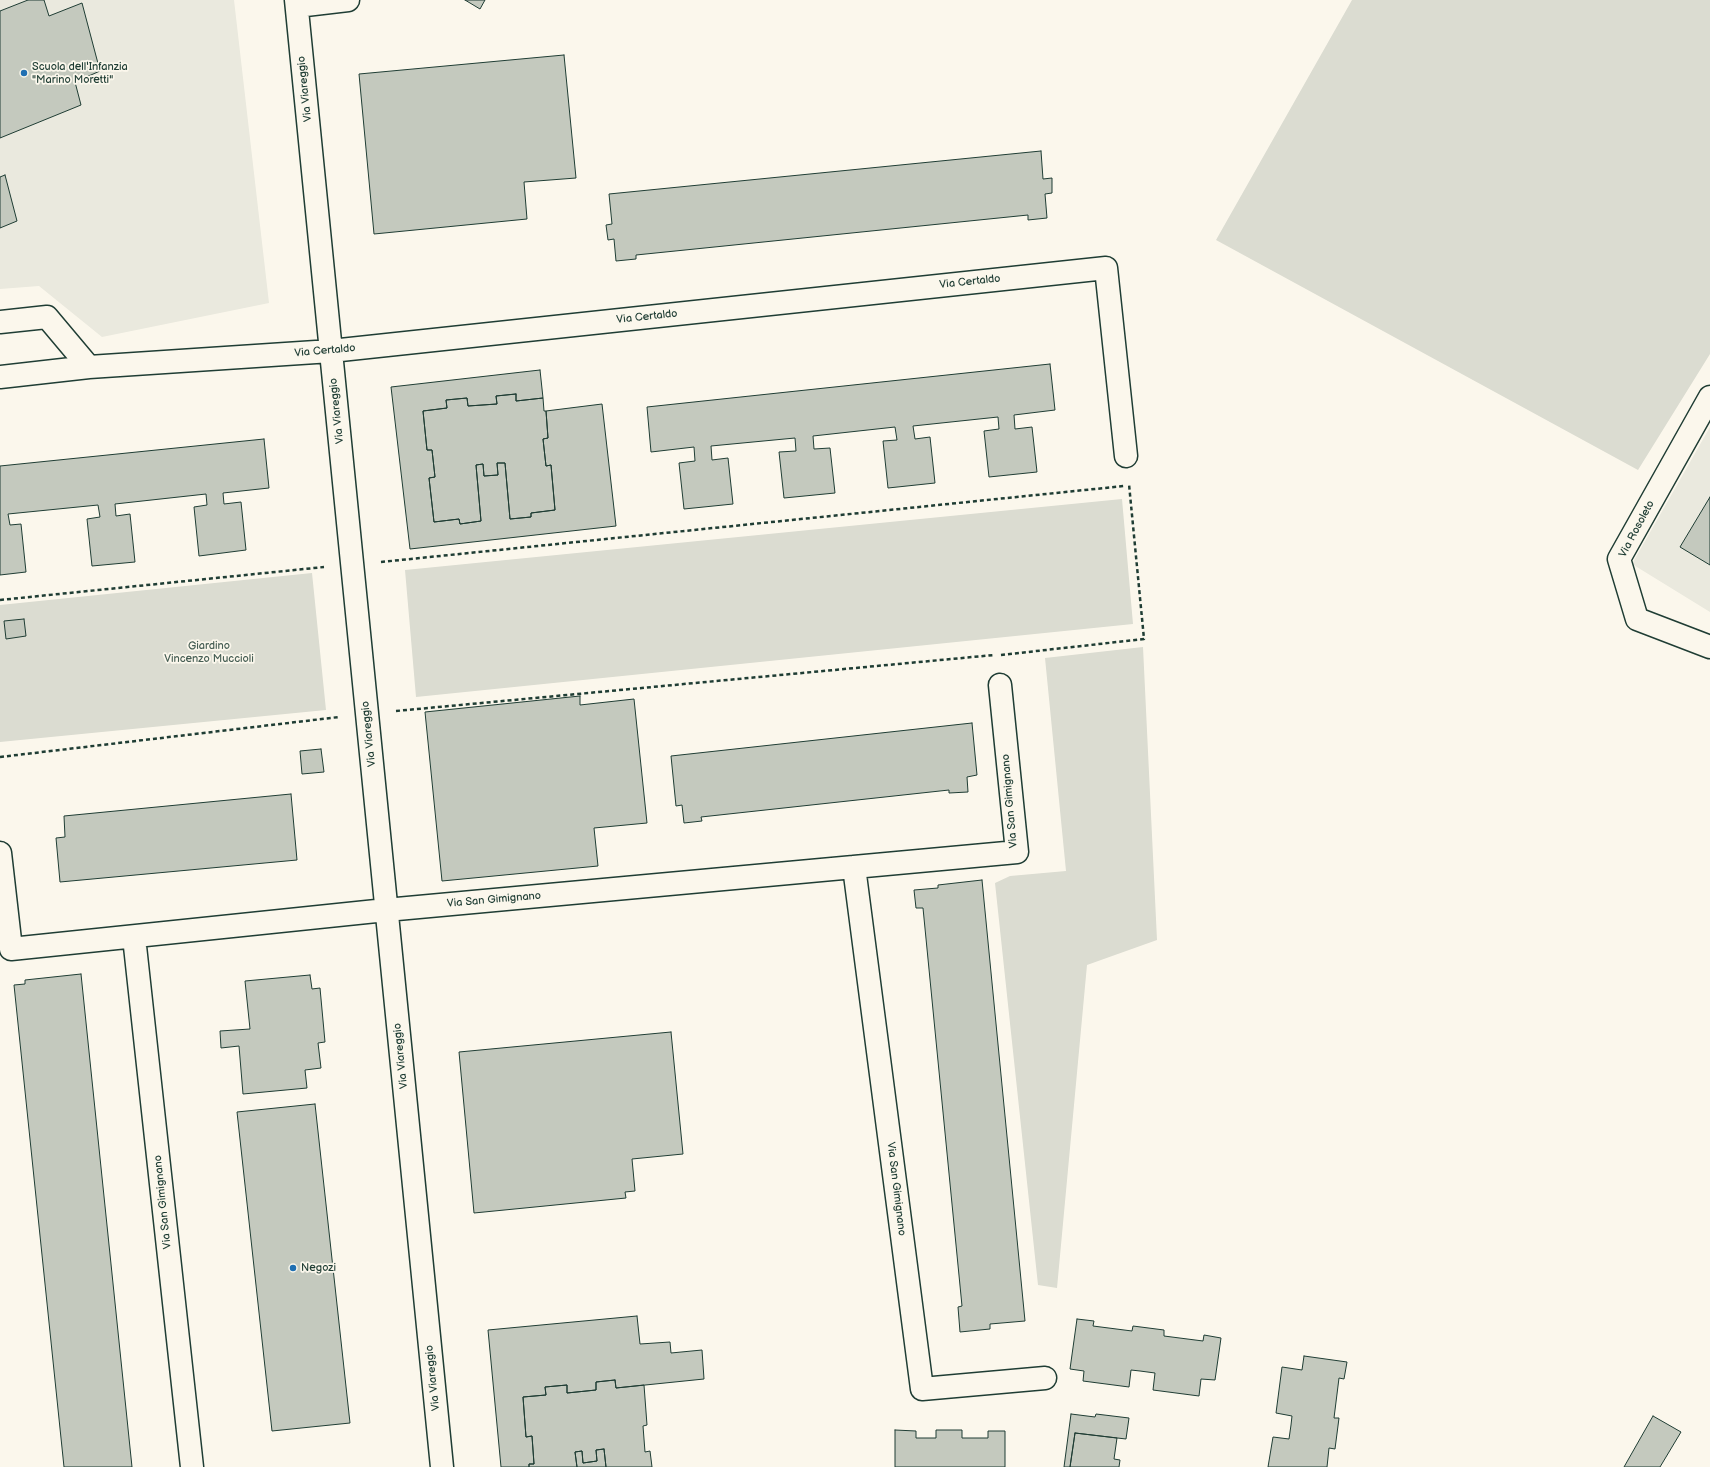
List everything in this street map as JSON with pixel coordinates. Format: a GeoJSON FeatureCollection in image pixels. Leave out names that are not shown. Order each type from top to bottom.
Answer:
{"type":"FeatureCollection","features":[{"type":"Feature","properties":{"kind":"street"},"geometry":{"type":"LineString","coordinates":[[297,3],[348,0]]}},
{"type":"Feature","properties":{"kind":"street","name":"Via Viareggio"},"geometry":{"type":"LineString","coordinates":[[297,3],[330,351],[442,1467]]}},
{"type":"Feature","properties":{"kind":"street","name":"Via Certaldo"},"geometry":{"type":"LineString","coordinates":[[0,377],[89,368],[330,351],[1106,268],[1126,456]]}},
{"type":"Feature","properties":{"kind":"street"},"geometry":{"type":"LineString","coordinates":[[0,322],[46,317],[89,368]]}},
{"type":"Feature","properties":{"kind":"street","name":"Via Rosoleto"},"geometry":{"type":"LineString","coordinates":[[1710,396],[1619,559],[1637,619],[1710,647]]}},
{"type":"Feature","properties":{"kind":"street","name":"Via San Gimignano"},"geometry":{"type":"LineString","coordinates":[[0,853],[11,949],[386,910],[1017,852],[1000,685]]}},
{"type":"Feature","properties":{"kind":"street","name":"Via San Gimignano"},"geometry":{"type":"LineString","coordinates":[[854,867],[922,1389],[1045,1378]]}},
{"type":"Feature","properties":{"kind":"street","name":"Via San Gimignano"},"geometry":{"type":"LineString","coordinates":[[134,937],[192,1467]]}},
{"type":"Feature","properties":{"kind":"path"},"geometry":{"type":"LineString","coordinates":[[0,757],[367,714],[1038,651],[1144,639],[1126,456]]}},
{"type":"Feature","properties":{"kind":"path"},"geometry":{"type":"LineString","coordinates":[[0,600],[1129,486]]}},
{"type":"Feature","properties":{"kind":"shaded area"},"geometry":{"type":"Polygon","coordinates":[[[0,0],[234,0],[269,303],[102,337],[39,286],[0,289],[0,0]]]}},
{"type":"Feature","properties":{"kind":"shaded area"},"geometry":{"type":"Polygon","coordinates":[[[1710,427],[1710,612],[1632,564],[1710,427]]]}},
{"type":"Feature","properties":{"kind":"green space"},"geometry":{"type":"Polygon","coordinates":[[[1352,0],[1710,0],[1710,354],[1638,470],[1216,240],[1352,0]]]}},
{"type":"Feature","properties":{"kind":"green space"},"geometry":{"type":"Polygon","coordinates":[[[1122,499],[1133,624],[416,697],[405,570],[1122,499]]]}},
{"type":"Feature","properties":{"kind":"green space","name":"Giardino Vincenzo Muccioli"},"geometry":{"type":"Polygon","coordinates":[[[312,573],[326,710],[0,742],[0,605],[312,573]]]}},
{"type":"Feature","properties":{"kind":"green space"},"geometry":{"type":"Polygon","coordinates":[[[1143,647],[1157,940],[1087,965],[1057,1288],[1038,1285],[995,883],[1010,876],[1066,871],[1045,658],[1143,647]]]}},
{"type":"Feature","properties":{"kind":"building"},"geometry":{"type":"Polygon","coordinates":[[[28,0],[44,0],[49,16],[82,3],[100,71],[75,82],[81,105],[0,138],[0,11],[28,0]]]}},
{"type":"Feature","properties":{"kind":"building"},"geometry":{"type":"Polygon","coordinates":[[[465,0],[485,0],[480,9],[465,0]]]}},
{"type":"Feature","properties":{"kind":"building"},"geometry":{"type":"Polygon","coordinates":[[[564,55],[576,178],[524,182],[527,219],[374,234],[359,74],[564,55]]]}},
{"type":"Feature","properties":{"kind":"building"},"geometry":{"type":"Polygon","coordinates":[[[1041,151],[1043,179],[1052,178],[1052,193],[1045,194],[1047,218],[1028,220],[1028,215],[636,255],[636,259],[616,261],[614,239],[608,240],[606,225],[612,224],[609,194],[1041,151]]]}},
{"type":"Feature","properties":{"kind":"building"},"geometry":{"type":"Polygon","coordinates":[[[5,175],[17,221],[0,228],[0,177],[5,175]]]}},
{"type":"Feature","properties":{"kind":"building"},"geometry":{"type":"Polygon","coordinates":[[[1050,364],[1055,410],[1014,415],[1015,429],[1032,427],[1037,472],[989,477],[984,431],[999,429],[998,417],[913,426],[915,439],[930,437],[935,483],[888,488],[883,441],[897,440],[895,427],[813,436],[814,449],[830,448],[835,493],[784,498],[779,452],[796,451],[795,438],[711,446],[712,460],[728,458],[733,504],[684,509],[679,463],[695,461],[694,447],[651,452],[647,407],[1050,364]]]}},
{"type":"Feature","properties":{"kind":"building"},"geometry":{"type":"Polygon","coordinates":[[[540,370],[543,398],[516,401],[516,394],[496,396],[497,404],[468,406],[467,398],[446,400],[447,408],[423,411],[427,450],[432,450],[435,477],[429,478],[434,522],[459,519],[460,524],[481,521],[476,465],[483,464],[484,476],[498,475],[497,463],[505,463],[510,519],[531,517],[531,513],[555,510],[551,465],[546,466],[543,439],[548,438],[546,411],[602,404],[616,526],[410,549],[391,387],[540,370]]]}},
{"type":"Feature","properties":{"kind":"building"},"geometry":{"type":"Polygon","coordinates":[[[516,394],[516,401],[543,398],[544,411],[546,411],[548,438],[543,439],[546,466],[551,465],[555,510],[531,513],[531,517],[510,519],[505,463],[497,463],[498,475],[484,476],[483,464],[476,465],[481,521],[460,524],[459,519],[434,522],[429,478],[435,477],[432,450],[427,450],[423,411],[447,408],[446,400],[467,398],[468,406],[497,404],[496,396],[516,394]]]}},
{"type":"Feature","properties":{"kind":"building"},"geometry":{"type":"Polygon","coordinates":[[[264,439],[269,488],[223,493],[224,504],[241,502],[246,550],[199,556],[194,507],[207,505],[206,494],[115,504],[116,516],[130,514],[135,562],[92,566],[87,519],[100,517],[98,505],[8,514],[10,525],[21,524],[26,572],[0,575],[0,466],[264,439]]]}},
{"type":"Feature","properties":{"kind":"building"},"geometry":{"type":"Polygon","coordinates":[[[1710,497],[1710,565],[1680,547],[1710,497]]]}},
{"type":"Feature","properties":{"kind":"building"},"geometry":{"type":"Polygon","coordinates":[[[24,619],[26,636],[6,639],[4,621],[24,619]]]}},
{"type":"Feature","properties":{"kind":"building"},"geometry":{"type":"Polygon","coordinates":[[[580,696],[580,705],[634,699],[647,823],[594,828],[598,866],[442,881],[425,712],[580,696]]]}},
{"type":"Feature","properties":{"kind":"building"},"geometry":{"type":"Polygon","coordinates":[[[972,723],[977,775],[967,777],[968,792],[949,793],[949,790],[701,817],[702,821],[684,823],[682,805],[676,806],[671,756],[972,723]]]}},
{"type":"Feature","properties":{"kind":"building"},"geometry":{"type":"Polygon","coordinates":[[[321,749],[324,772],[302,774],[300,751],[321,749]]]}},
{"type":"Feature","properties":{"kind":"building"},"geometry":{"type":"Polygon","coordinates":[[[291,794],[297,860],[60,882],[56,838],[65,837],[64,816],[291,794]]]}},
{"type":"Feature","properties":{"kind":"building"},"geometry":{"type":"Polygon","coordinates":[[[982,880],[1025,1321],[990,1324],[990,1329],[960,1332],[958,1307],[962,1306],[923,908],[916,908],[914,890],[938,888],[938,885],[982,880]]]}},
{"type":"Feature","properties":{"kind":"building"},"geometry":{"type":"Polygon","coordinates":[[[81,974],[132,1467],[64,1467],[14,985],[25,984],[25,980],[81,974]]]}},
{"type":"Feature","properties":{"kind":"building"},"geometry":{"type":"Polygon","coordinates":[[[310,975],[312,989],[320,988],[325,1042],[318,1043],[321,1068],[305,1070],[307,1088],[243,1094],[239,1046],[221,1048],[220,1031],[250,1029],[245,981],[310,975]]]}},
{"type":"Feature","properties":{"kind":"building"},"geometry":{"type":"Polygon","coordinates":[[[671,1032],[683,1154],[632,1159],[635,1191],[625,1192],[626,1198],[474,1213],[459,1052],[671,1032]]]}},
{"type":"Feature","properties":{"kind":"building","name":"Negozi"},"geometry":{"type":"Polygon","coordinates":[[[315,1104],[350,1423],[272,1431],[237,1112],[315,1104]]]}},
{"type":"Feature","properties":{"kind":"building"},"geometry":{"type":"Polygon","coordinates":[[[637,1316],[640,1344],[670,1342],[671,1353],[702,1350],[704,1379],[616,1388],[615,1380],[596,1382],[596,1390],[567,1393],[567,1385],[545,1387],[546,1395],[523,1397],[526,1437],[532,1436],[534,1464],[529,1464],[529,1467],[501,1467],[488,1330],[637,1316]]]}},
{"type":"Feature","properties":{"kind":"building"},"geometry":{"type":"Polygon","coordinates":[[[1077,1319],[1094,1321],[1093,1326],[1132,1331],[1133,1326],[1164,1330],[1164,1336],[1203,1341],[1204,1335],[1221,1338],[1215,1380],[1201,1379],[1199,1396],[1153,1390],[1155,1373],[1140,1371],[1131,1370],[1129,1387],[1083,1381],[1084,1371],[1070,1369],[1077,1319]]]}},
{"type":"Feature","properties":{"kind":"building"},"geometry":{"type":"Polygon","coordinates":[[[1304,1356],[1347,1362],[1344,1379],[1339,1378],[1334,1418],[1339,1418],[1335,1449],[1329,1448],[1327,1467],[1268,1467],[1273,1437],[1289,1439],[1291,1425],[1292,1416],[1276,1413],[1282,1367],[1302,1370],[1304,1356]]]}},
{"type":"Feature","properties":{"kind":"building"},"geometry":{"type":"Polygon","coordinates":[[[615,1380],[616,1388],[644,1385],[647,1425],[643,1426],[645,1452],[650,1451],[652,1467],[606,1467],[604,1449],[596,1450],[597,1461],[583,1463],[582,1451],[575,1452],[577,1467],[529,1467],[529,1464],[534,1464],[532,1436],[526,1437],[523,1397],[546,1395],[545,1387],[567,1385],[567,1393],[596,1390],[596,1382],[615,1380]]]}},
{"type":"Feature","properties":{"kind":"building"},"geometry":{"type":"Polygon","coordinates":[[[1071,1414],[1095,1417],[1096,1414],[1129,1418],[1126,1439],[1075,1433],[1070,1467],[1064,1467],[1071,1414]]]}},
{"type":"Feature","properties":{"kind":"building"},"geometry":{"type":"Polygon","coordinates":[[[1653,1416],[1681,1432],[1660,1467],[1624,1467],[1653,1416]]]}},
{"type":"Feature","properties":{"kind":"building"},"geometry":{"type":"Polygon","coordinates":[[[895,1430],[916,1431],[916,1438],[936,1438],[936,1430],[962,1430],[962,1438],[988,1438],[988,1431],[1005,1431],[1005,1467],[895,1467],[895,1430]]]}},
{"type":"Feature","properties":{"kind":"building"},"geometry":{"type":"Polygon","coordinates":[[[1075,1433],[1117,1438],[1114,1459],[1120,1460],[1119,1467],[1070,1467],[1075,1433]]]}},
{"type":"Feature","properties":{"kind":"building"},"geometry":{"type":"Polygon","coordinates":[[[604,1449],[606,1467],[577,1467],[575,1452],[582,1451],[583,1463],[597,1461],[596,1450],[604,1449]]]}},
{"type":"Feature","properties":{"kind":"place","name":"Scuola dell'Infanzia \"Marino Moretti\""},"geometry":{"type":"Point","coordinates":[24,73]}},
{"type":"Feature","properties":{"kind":"place","name":"Negozi"},"geometry":{"type":"Point","coordinates":[293,1268]}}]}
